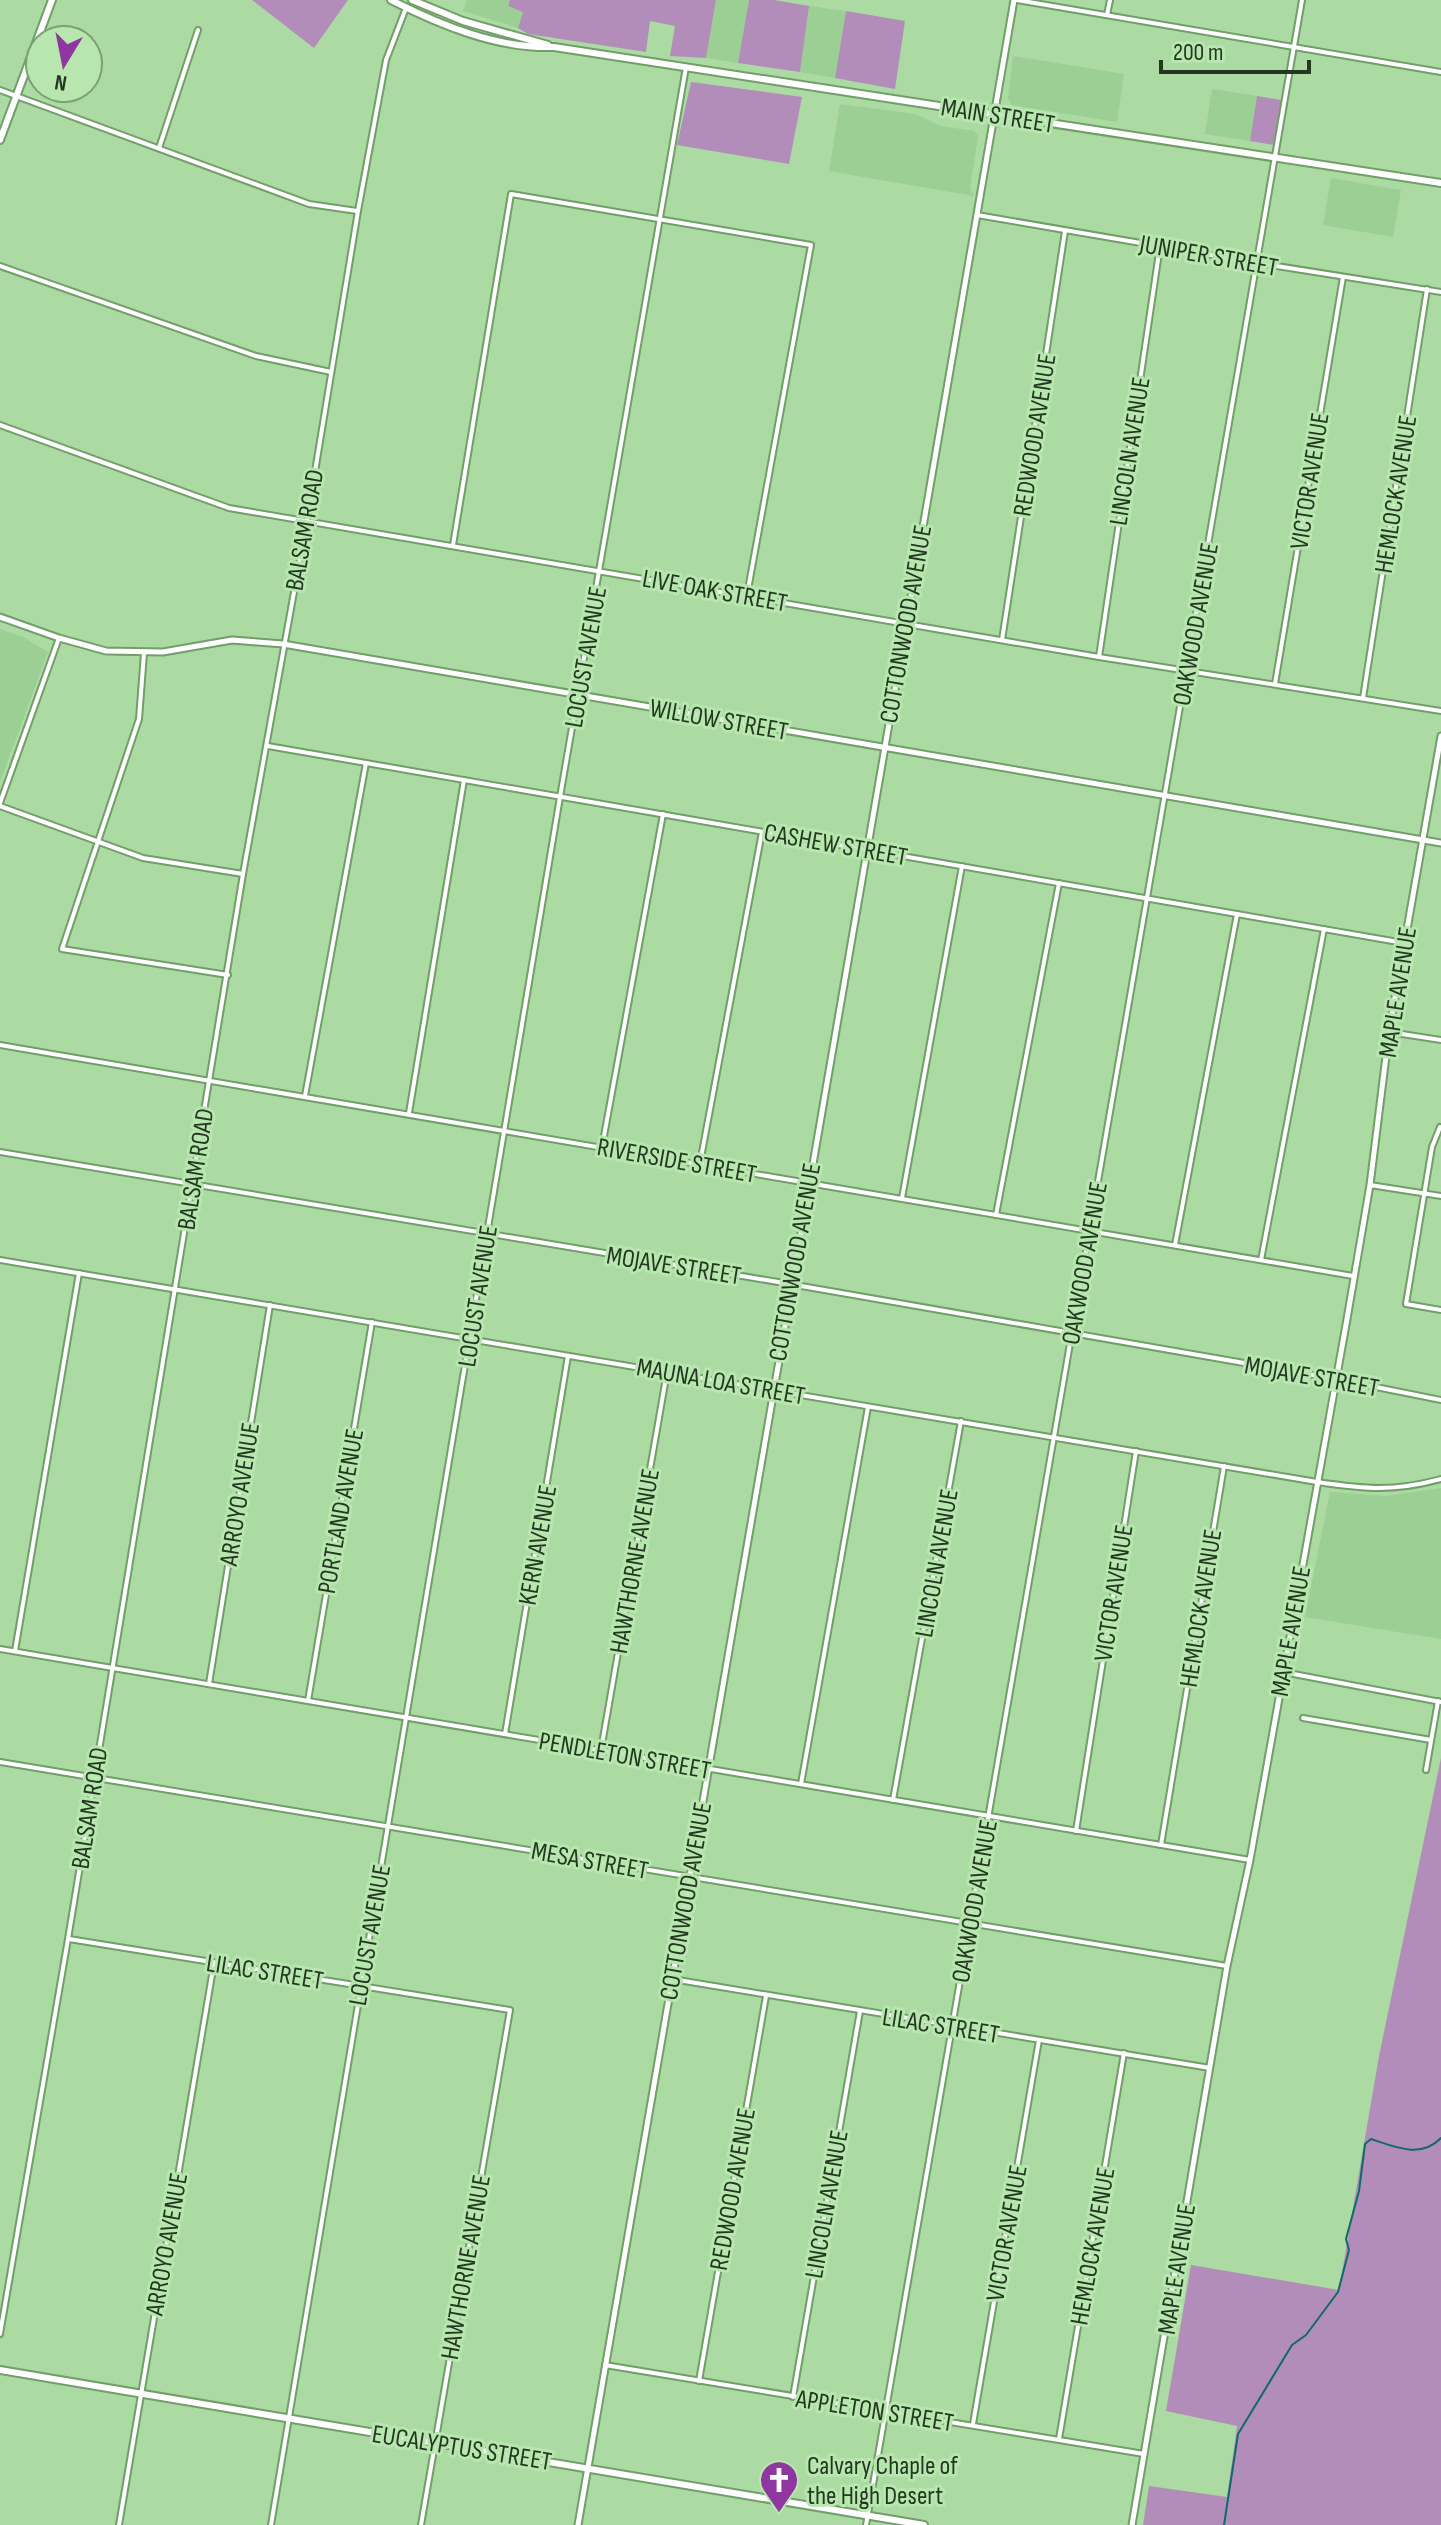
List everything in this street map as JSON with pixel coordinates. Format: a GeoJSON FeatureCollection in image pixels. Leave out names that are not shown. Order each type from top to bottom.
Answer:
{"type":"FeatureCollection","features":[{"type":"Feature","properties":{"kind":"main road"},"geometry":{"type":"LineString","coordinates":[[0,140],[52,0]]}},
{"type":"Feature","properties":{"kind":"main road","name":"MAIN STREET"},"geometry":{"type":"LineString","coordinates":[[391,0],[468,32],[530,48],[555,47]]}},
{"type":"Feature","properties":{"kind":"main road","name":"MAIN STREET"},"geometry":{"type":"LineString","coordinates":[[412,0],[463,21],[555,47],[1441,183]]}},
{"type":"Feature","properties":{"kind":"main road"},"geometry":{"type":"LineString","coordinates":[[406,8],[414,7],[463,21]]}},
{"type":"Feature","properties":{"kind":"main road","name":"EUCALYPTUS STREET"},"geometry":{"type":"LineString","coordinates":[[0,2370],[924,2525]]}},
{"type":"Feature","properties":{"kind":"street"},"geometry":{"type":"LineString","coordinates":[[1015,0],[1441,72]]}},
{"type":"Feature","properties":{"kind":"street","name":"COTTONWOOD AVENUE"},"geometry":{"type":"LineString","coordinates":[[578,2525],[790,1284],[1015,0]]}},
{"type":"Feature","properties":{"kind":"street"},"geometry":{"type":"LineString","coordinates":[[1107,15],[1110,0]]}},
{"type":"Feature","properties":{"kind":"street","name":"OAKWOOD AVENUE"},"geometry":{"type":"LineString","coordinates":[[866,2525],[1302,0]]}},
{"type":"Feature","properties":{"kind":"street","name":"BALSAM ROAD"},"geometry":{"type":"LineString","coordinates":[[0,2334],[194,1185],[243,874],[268,746],[358,211],[386,60],[406,8]]}},
{"type":"Feature","properties":{"kind":"street"},"geometry":{"type":"LineString","coordinates":[[159,148],[198,30]]}},
{"type":"Feature","properties":{"kind":"street","name":"LOCUST AVENUE"},"geometry":{"type":"LineString","coordinates":[[271,2525],[359,1986],[686,67]]}},
{"type":"Feature","properties":{"kind":"street"},"geometry":{"type":"LineString","coordinates":[[0,90],[309,204],[358,211]]}},
{"type":"Feature","properties":{"kind":"street"},"geometry":{"type":"LineString","coordinates":[[453,545],[511,194],[658,218],[811,245],[747,595]]}},
{"type":"Feature","properties":{"kind":"street","name":"JUNIPER STREET"},"geometry":{"type":"LineString","coordinates":[[977,215],[1441,292]]}},
{"type":"Feature","properties":{"kind":"street","name":"REDWOOD AVENUE"},"geometry":{"type":"LineString","coordinates":[[1002,640],[1065,231]]}},
{"type":"Feature","properties":{"kind":"street","name":"LINCOLN AVENUE"},"geometry":{"type":"LineString","coordinates":[[1099,657],[1160,246]]}},
{"type":"Feature","properties":{"kind":"street"},"geometry":{"type":"LineString","coordinates":[[0,266],[256,356],[331,372]]}},
{"type":"Feature","properties":{"kind":"street","name":"VICTOR AVENUE"},"geometry":{"type":"LineString","coordinates":[[1275,684],[1343,277]]}},
{"type":"Feature","properties":{"kind":"street","name":"HEMLOCK AVENUE"},"geometry":{"type":"LineString","coordinates":[[1363,698],[1427,289]]}},
{"type":"Feature","properties":{"kind":"street","name":"LIVE OAK STREET"},"geometry":{"type":"LineString","coordinates":[[0,425],[229,508],[1099,657],[1441,711]]}},
{"type":"Feature","properties":{"kind":"street","name":"WILLOW STREET"},"geometry":{"type":"LineString","coordinates":[[0,617],[106,651],[144,653],[232,640],[283,644],[1441,843]]}},
{"type":"Feature","properties":{"kind":"street"},"geometry":{"type":"LineString","coordinates":[[59,638],[0,804],[143,858],[243,874]]}},
{"type":"Feature","properties":{"kind":"street"},"geometry":{"type":"LineString","coordinates":[[144,653],[139,719],[62,949],[228,975]]}},
{"type":"Feature","properties":{"kind":"street","name":"MAPLE AVENUE"},"geometry":{"type":"LineString","coordinates":[[1132,2525],[1227,1966],[1250,1860],[1370,1185],[1389,1032],[1441,736]]}},
{"type":"Feature","properties":{"kind":"street","name":"CASHEW STREET"},"geometry":{"type":"LineString","coordinates":[[268,746],[1405,943]]}},
{"type":"Feature","properties":{"kind":"street"},"geometry":{"type":"LineString","coordinates":[[305,1096],[366,763]]}},
{"type":"Feature","properties":{"kind":"street"},"geometry":{"type":"LineString","coordinates":[[409,1113],[464,780]]}},
{"type":"Feature","properties":{"kind":"street"},"geometry":{"type":"LineString","coordinates":[[602,1147],[663,814]]}},
{"type":"Feature","properties":{"kind":"street"},"geometry":{"type":"LineString","coordinates":[[700,1163],[762,832]]}},
{"type":"Feature","properties":{"kind":"street"},"geometry":{"type":"LineString","coordinates":[[902,1198],[962,866]]}},
{"type":"Feature","properties":{"kind":"street"},"geometry":{"type":"LineString","coordinates":[[996,1215],[1059,883]]}},
{"type":"Feature","properties":{"kind":"street"},"geometry":{"type":"LineString","coordinates":[[1175,1245],[1237,914]]}},
{"type":"Feature","properties":{"kind":"street"},"geometry":{"type":"LineString","coordinates":[[1261,1260],[1324,929]]}},
{"type":"Feature","properties":{"kind":"street"},"geometry":{"type":"LineString","coordinates":[[1389,1032],[1441,1040]]}},
{"type":"Feature","properties":{"kind":"street","name":"RIVERSIDE STREET"},"geometry":{"type":"LineString","coordinates":[[0,1045],[1353,1276]]}},
{"type":"Feature","properties":{"kind":"street"},"geometry":{"type":"LineString","coordinates":[[1440,1127],[1432,1147],[1406,1304],[1441,1310]]}},
{"type":"Feature","properties":{"kind":"street","name":"MOJAVE STREET"},"geometry":{"type":"LineString","coordinates":[[0,1152],[790,1284],[1441,1400]]}},
{"type":"Feature","properties":{"kind":"street"},"geometry":{"type":"LineString","coordinates":[[1370,1185],[1441,1196]]}},
{"type":"Feature","properties":{"kind":"street","name":"MAUNA LOA STREET"},"geometry":{"type":"LineString","coordinates":[[0,1260],[1369,1490],[1388,1490],[1441,1479]]}},
{"type":"Feature","properties":{"kind":"street"},"geometry":{"type":"LineString","coordinates":[[15,1651],[79,1273]]}},
{"type":"Feature","properties":{"kind":"street","name":"ARROYO AVENUE"},"geometry":{"type":"LineString","coordinates":[[209,1684],[270,1305]]}},
{"type":"Feature","properties":{"kind":"street","name":"PORTLAND AVENUE"},"geometry":{"type":"LineString","coordinates":[[308,1701],[372,1322]]}},
{"type":"Feature","properties":{"kind":"street","name":"KERN AVENUE"},"geometry":{"type":"LineString","coordinates":[[505,1734],[568,1356]]}},
{"type":"Feature","properties":{"kind":"street","name":"HAWTHORNE AVENUE"},"geometry":{"type":"LineString","coordinates":[[601,1750],[667,1372]]}},
{"type":"Feature","properties":{"kind":"street"},"geometry":{"type":"LineString","coordinates":[[801,1784],[868,1407]]}},
{"type":"Feature","properties":{"kind":"street","name":"LINCOLN AVENUE"},"geometry":{"type":"LineString","coordinates":[[893,1800],[961,1421]]}},
{"type":"Feature","properties":{"kind":"street","name":"VICTOR AVENUE"},"geometry":{"type":"LineString","coordinates":[[1076,1831],[1136,1451]]}},
{"type":"Feature","properties":{"kind":"street","name":"HEMLOCK AVENUE"},"geometry":{"type":"LineString","coordinates":[[1161,1845],[1224,1466]]}},
{"type":"Feature","properties":{"kind":"street","name":"PENDLETON STREET"},"geometry":{"type":"LineString","coordinates":[[0,1649],[1250,1860]]}},
{"type":"Feature","properties":{"kind":"street"},"geometry":{"type":"LineString","coordinates":[[1283,1672],[1440,1701],[1426,1770]]}},
{"type":"Feature","properties":{"kind":"street"},"geometry":{"type":"LineString","coordinates":[[1303,1718],[1431,1740]]}},
{"type":"Feature","properties":{"kind":"street","name":"MESA STREET"},"geometry":{"type":"LineString","coordinates":[[0,1762],[1227,1966]]}},
{"type":"Feature","properties":{"kind":"street","name":"LILAC STREET"},"geometry":{"type":"LineString","coordinates":[[68,1939],[510,2010]]}},
{"type":"Feature","properties":{"kind":"street","name":"ARROYO AVENUE"},"geometry":{"type":"LineString","coordinates":[[119,2525],[214,1963]]}},
{"type":"Feature","properties":{"kind":"street","name":"LILAC STREET"},"geometry":{"type":"LineString","coordinates":[[672,1979],[1211,2068]]}},
{"type":"Feature","properties":{"kind":"street","name":"REDWOOD AVENUE"},"geometry":{"type":"LineString","coordinates":[[699,2381],[766,1996]]}},
{"type":"Feature","properties":{"kind":"street","name":"HAWTHORNE AVENUE"},"geometry":{"type":"LineString","coordinates":[[421,2525],[510,2010]]}},
{"type":"Feature","properties":{"kind":"street","name":"LINCOLN AVENUE"},"geometry":{"type":"LineString","coordinates":[[793,2397],[860,2011]]}},
{"type":"Feature","properties":{"kind":"street","name":"VICTOR AVENUE"},"geometry":{"type":"LineString","coordinates":[[973,2425],[1039,2040]]}},
{"type":"Feature","properties":{"kind":"street","name":"HEMLOCK AVENUE"},"geometry":{"type":"LineString","coordinates":[[1059,2439],[1124,2053]]}},
{"type":"Feature","properties":{"kind":"street","name":"APPLETON STREET"},"geometry":{"type":"LineString","coordinates":[[605,2365],[1145,2454]]}},
{"type":"Feature","properties":{"kind":"shaded area"},"geometry":{"type":"Polygon","coordinates":[[[252,0],[348,0],[314,48],[252,0]]]}},
{"type":"Feature","properties":{"kind":"shaded area"},"geometry":{"type":"Polygon","coordinates":[[[467,0],[510,0],[508,6],[523,12],[518,28],[463,11],[467,0]]]}},
{"type":"Feature","properties":{"kind":"shaded area"},"geometry":{"type":"Polygon","coordinates":[[[510,0],[716,0],[706,58],[670,56],[675,26],[650,21],[646,52],[528,34],[518,28],[523,12],[508,6],[510,0]]]}},
{"type":"Feature","properties":{"kind":"shaded area"},"geometry":{"type":"Polygon","coordinates":[[[716,0],[749,0],[738,63],[706,58],[716,0]]]}},
{"type":"Feature","properties":{"kind":"shaded area"},"geometry":{"type":"Polygon","coordinates":[[[749,0],[774,0],[809,6],[800,72],[738,63],[749,0]]]}},
{"type":"Feature","properties":{"kind":"shaded area"},"geometry":{"type":"Polygon","coordinates":[[[809,6],[846,11],[835,78],[800,72],[809,6]]]}},
{"type":"Feature","properties":{"kind":"shaded area"},"geometry":{"type":"Polygon","coordinates":[[[846,11],[905,21],[895,89],[835,78],[846,11]]]}},
{"type":"Feature","properties":{"kind":"shaded area"},"geometry":{"type":"Polygon","coordinates":[[[1013,56],[1124,74],[1117,122],[1012,105],[1008,98],[1013,56]]]}},
{"type":"Feature","properties":{"kind":"shaded area"},"geometry":{"type":"Polygon","coordinates":[[[691,82],[802,97],[789,164],[677,145],[691,82]]]}},
{"type":"Feature","properties":{"kind":"shaded area"},"geometry":{"type":"Polygon","coordinates":[[[1212,89],[1257,96],[1250,141],[1205,134],[1212,89]]]}},
{"type":"Feature","properties":{"kind":"shaded area"},"geometry":{"type":"Polygon","coordinates":[[[1257,96],[1281,100],[1274,145],[1250,141],[1257,96]]]}},
{"type":"Feature","properties":{"kind":"shaded area"},"geometry":{"type":"Polygon","coordinates":[[[840,104],[915,114],[941,126],[974,131],[978,136],[970,188],[974,196],[829,171],[840,104]]]}},
{"type":"Feature","properties":{"kind":"shaded area"},"geometry":{"type":"Polygon","coordinates":[[[1331,178],[1401,190],[1393,237],[1323,225],[1331,178]]]}},
{"type":"Feature","properties":{"kind":"shaded area"},"geometry":{"type":"Polygon","coordinates":[[[0,629],[23,637],[48,652],[0,782],[0,629]]]}},
{"type":"Feature","properties":{"kind":"shaded area"},"geometry":{"type":"Polygon","coordinates":[[[1441,1488],[1441,1639],[1305,1617],[1330,1492],[1385,1496],[1441,1488]]]}},
{"type":"Feature","properties":{"kind":"shaded area"},"geometry":{"type":"Polygon","coordinates":[[[1441,1758],[1441,2525],[1143,2525],[1149,2486],[1227,2497],[1237,2426],[1166,2411],[1191,2265],[1339,2290],[1379,2056],[1441,1758]]]}},
{"type":"Feature","properties":{"kind":"waterway"},"geometry":{"type":"LineString","coordinates":[[1224,2525],[1238,2434],[1292,2345],[1306,2335],[1338,2292],[1349,2250],[1346,2239],[1359,2191],[1365,2144],[1371,2139],[1416,2150],[1441,2138]]}},
{"type":"Feature","properties":{"kind":"place","name":"Calvary Chaple of the High Desert"},"geometry":{"type":"Point","coordinates":[779,2514]}}]}
